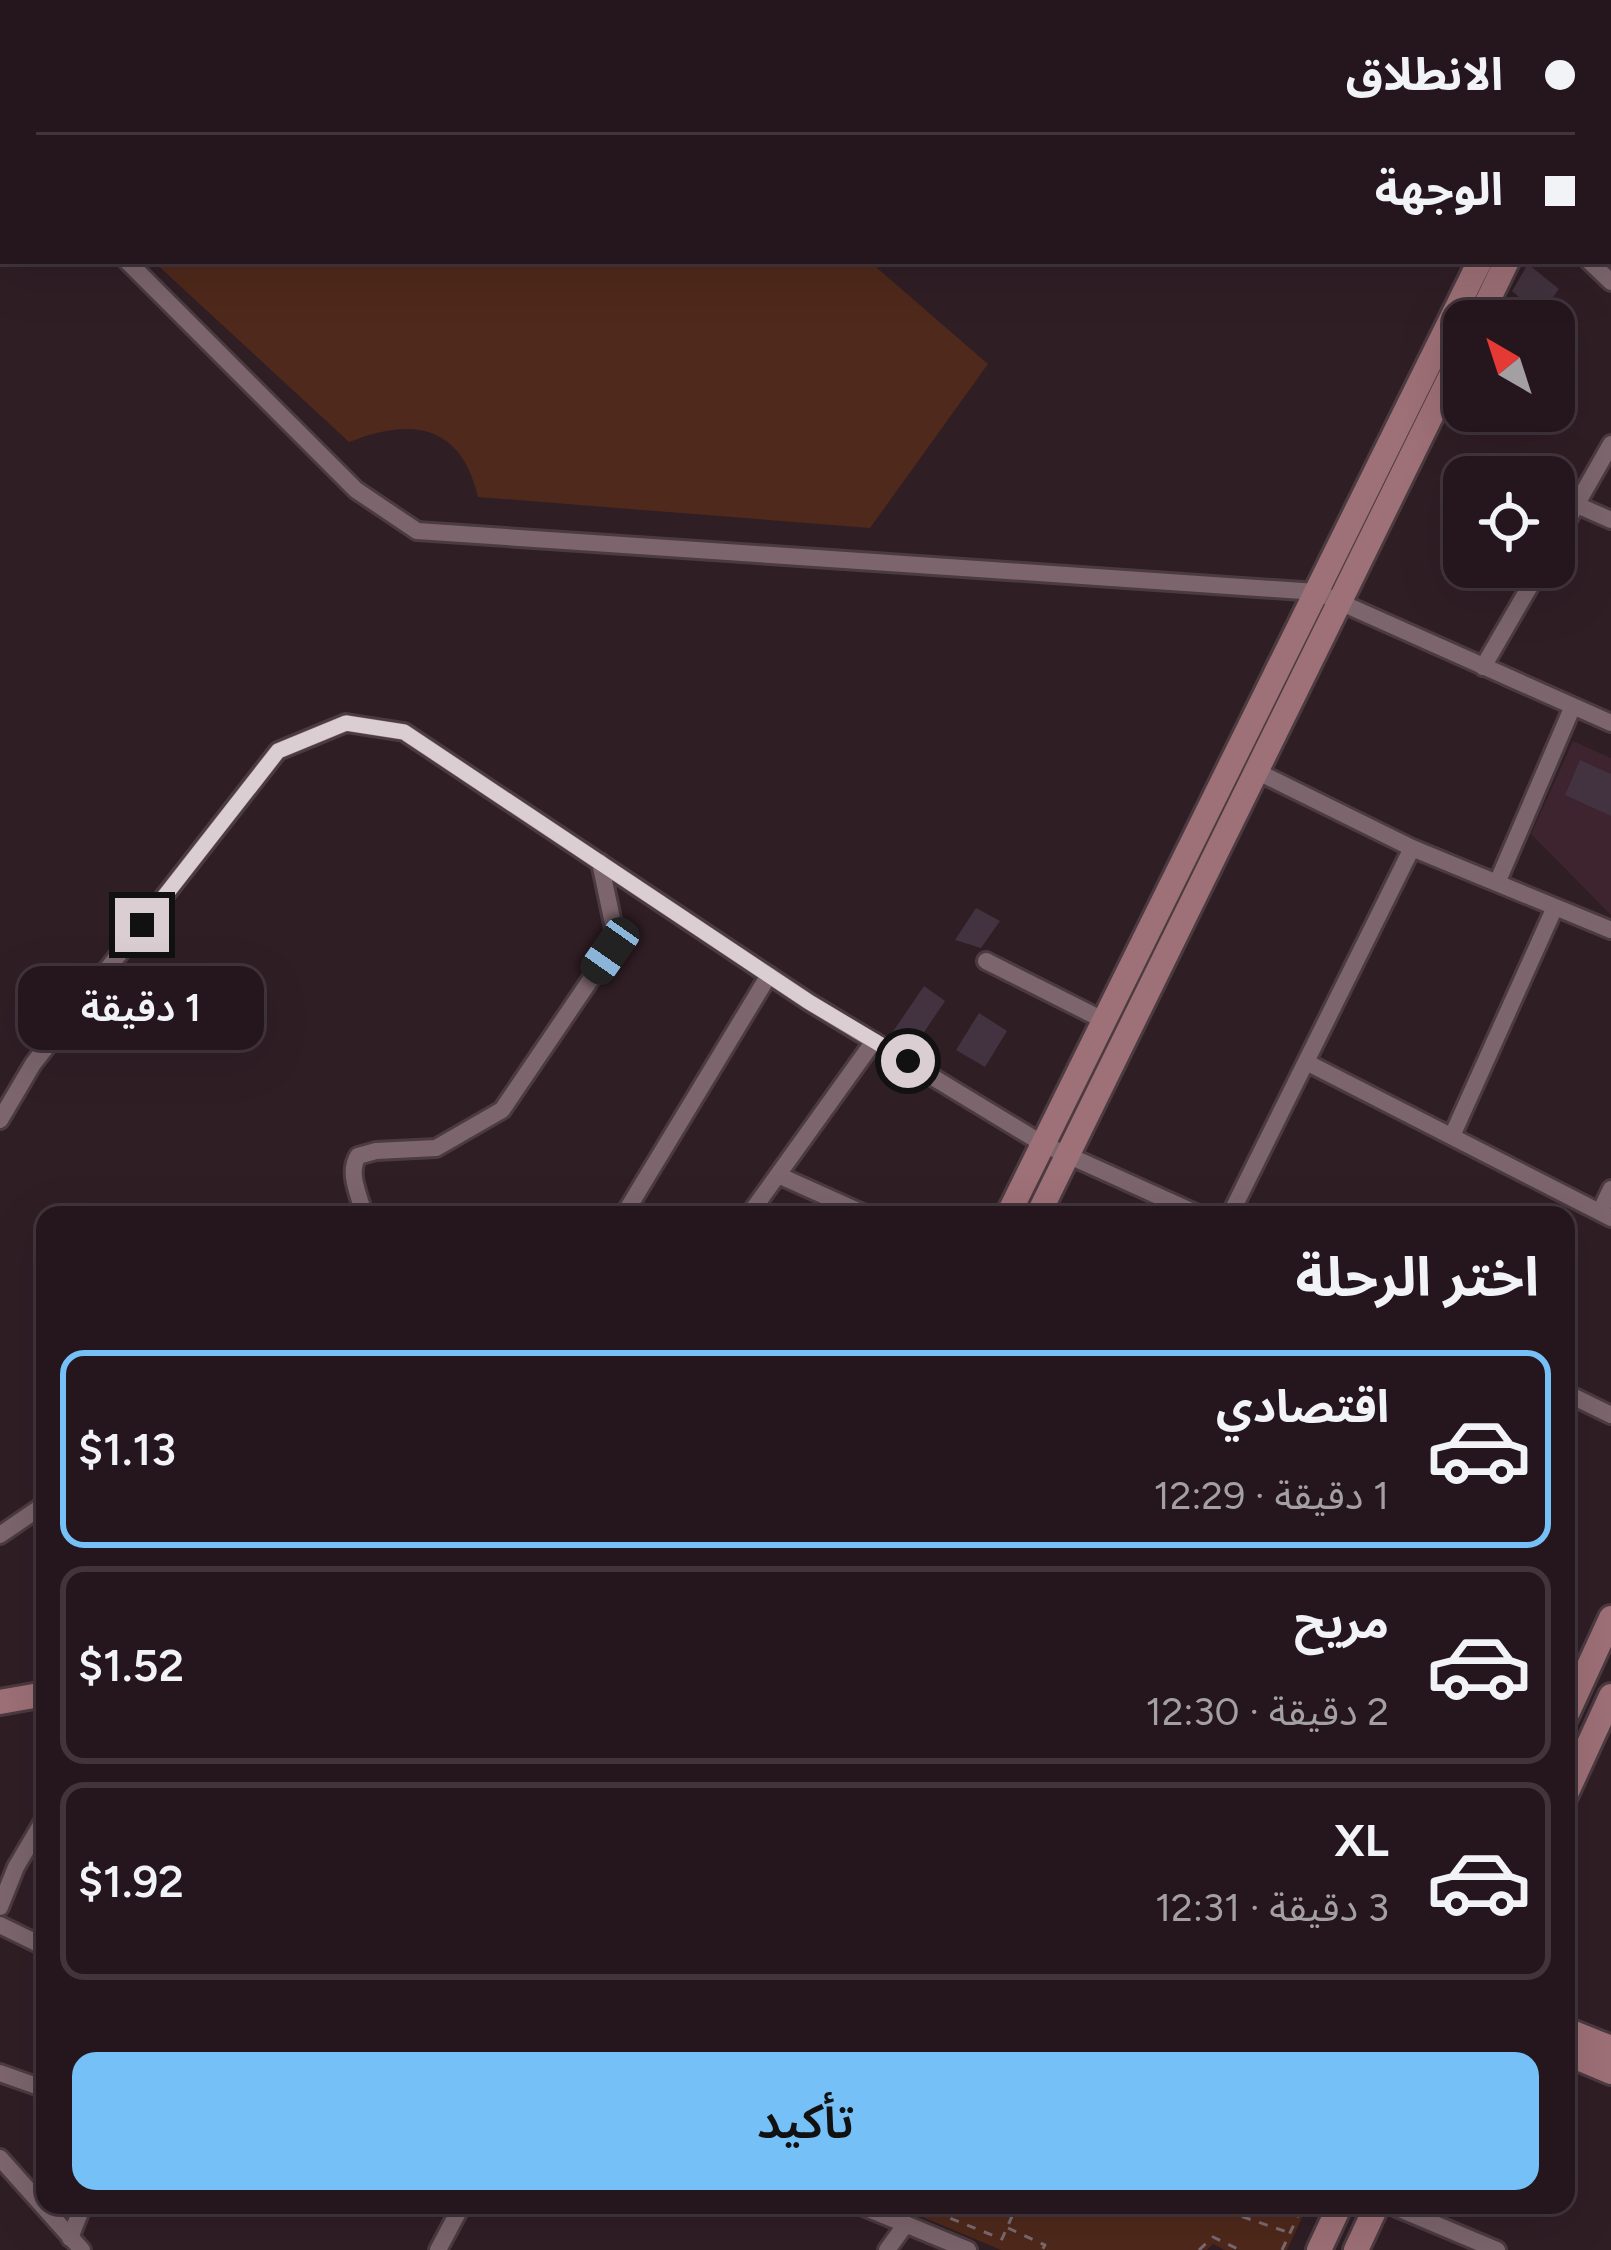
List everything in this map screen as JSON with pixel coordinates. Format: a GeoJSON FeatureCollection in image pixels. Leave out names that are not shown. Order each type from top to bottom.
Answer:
{"type":"FeatureCollection","features":[{"type":"Feature","properties":{"kind":"street"},"geometry":{"type":"LineString","coordinates":[[130,264],[356,490],[417,530],[1328,598],[1611,723]]}},
{"type":"Feature","properties":{"kind":"street"},"geometry":{"type":"LineString","coordinates":[[1043,1206],[1256,772],[1328,598],[1479,264]]}},
{"type":"Feature","properties":{"kind":"street"},"geometry":{"type":"LineString","coordinates":[[1488,300],[1506,264]]}},
{"type":"Feature","properties":{"kind":"street"},"geometry":{"type":"LineString","coordinates":[[1012,1206],[1105,1021],[1443,387]]}},
{"type":"Feature","properties":{"kind":"street"},"geometry":{"type":"LineString","coordinates":[[1611,444],[1576,506],[1611,520]]}},
{"type":"Feature","properties":{"kind":"street"},"geometry":{"type":"LineString","coordinates":[[1483,667],[1529,588]]}},
{"type":"Feature","properties":{"kind":"street"},"geometry":{"type":"LineString","coordinates":[[1497,883],[1573,706]]}},
{"type":"Feature","properties":{"kind":"street"},"geometry":{"type":"LineString","coordinates":[[0,1120],[33,1064],[278,751],[346,723],[404,732],[874,1041],[1043,1144],[1181,1206]]}},
{"type":"Feature","properties":{"kind":"street"},"geometry":{"type":"LineString","coordinates":[[1256,772],[1412,848],[1611,930]]}},
{"type":"Feature","properties":{"kind":"street"},"geometry":{"type":"LineString","coordinates":[[1234,1206],[1412,848]]}},
{"type":"Feature","properties":{"kind":"street"},"geometry":{"type":"LineString","coordinates":[[361,1206],[354,1180],[353,1164],[358,1156],[436,1148],[502,1110],[610,951],[615,933],[600,862]]}},
{"type":"Feature","properties":{"kind":"street"},"geometry":{"type":"LineString","coordinates":[[1452,1136],[1555,907]]}},
{"type":"Feature","properties":{"kind":"street"},"geometry":{"type":"LineString","coordinates":[[986,961],[1105,1021]]}},
{"type":"Feature","properties":{"kind":"street"},"geometry":{"type":"LineString","coordinates":[[629,1206],[769,975]]}},
{"type":"Feature","properties":{"kind":"street"},"geometry":{"type":"LineString","coordinates":[[756,1206],[874,1041]]}},
{"type":"Feature","properties":{"kind":"street"},"geometry":{"type":"LineString","coordinates":[[1306,1062],[1606,1215],[1611,1189]]}},
{"type":"Feature","properties":{"kind":"street"},"geometry":{"type":"LineString","coordinates":[[778,1175],[847,1206]]}},
{"type":"Feature","properties":{"kind":"street"},"geometry":{"type":"LineString","coordinates":[[1575,1398],[1611,1415]]}},
{"type":"Feature","properties":{"kind":"street"},"geometry":{"type":"LineString","coordinates":[[0,1534],[36,1510]]}},
{"type":"Feature","properties":{"kind":"street"},"geometry":{"type":"LineString","coordinates":[[1575,1696],[1611,1618]]}},
{"type":"Feature","properties":{"kind":"street"},"geometry":{"type":"LineString","coordinates":[[0,1702],[36,1696]]}},
{"type":"Feature","properties":{"kind":"street"},"geometry":{"type":"LineString","coordinates":[[1575,1774],[1611,1696]]}},
{"type":"Feature","properties":{"kind":"street"},"geometry":{"type":"LineString","coordinates":[[0,1907],[36,1833]]}},
{"type":"Feature","properties":{"kind":"street"},"geometry":{"type":"LineString","coordinates":[[0,1925],[36,1943]]}},
{"type":"Feature","properties":{"kind":"street"},"geometry":{"type":"LineString","coordinates":[[1575,2034],[1611,2048]]}},
{"type":"Feature","properties":{"kind":"street"},"geometry":{"type":"LineString","coordinates":[[1575,2057],[1611,2072]]}},
{"type":"Feature","properties":{"kind":"street"},"geometry":{"type":"LineString","coordinates":[[0,2073],[36,2086]]}},
{"type":"Feature","properties":{"kind":"street"},"geometry":{"type":"LineString","coordinates":[[0,2158],[36,2199]]}},
{"type":"Feature","properties":{"kind":"street"},"geometry":{"type":"LineString","coordinates":[[49,2214],[76,2244]]}},
{"type":"Feature","properties":{"kind":"street"},"geometry":{"type":"LineString","coordinates":[[76,2244],[81,2214]]}},
{"type":"Feature","properties":{"kind":"street"},"geometry":{"type":"LineString","coordinates":[[438,2250],[457,2214]]}},
{"type":"Feature","properties":{"kind":"street"},"geometry":{"type":"LineString","coordinates":[[881,2214],[968,2250]]}},
{"type":"Feature","properties":{"kind":"street"},"geometry":{"type":"LineString","coordinates":[[1319,2250],[1336,2214]]}},
{"type":"Feature","properties":{"kind":"street"},"geometry":{"type":"LineString","coordinates":[[1356,2250],[1373,2214]]}},
{"type":"Feature","properties":{"kind":"street"},"geometry":{"type":"LineString","coordinates":[[1411,2214],[1497,2250]]}},
{"type":"Feature","properties":{"kind":"street"},"geometry":{"type":"LineString","coordinates":[[887,2250],[906,2224]]}},
{"type":"Feature","properties":{"kind":"path"},"geometry":{"type":"LineString","coordinates":[[939,2214],[1002,2240],[1013,2214]]}},
{"type":"Feature","properties":{"kind":"path"},"geometry":{"type":"LineString","coordinates":[[1233,2214],[1289,2234]]}},
{"type":"Feature","properties":{"kind":"path"},"geometry":{"type":"LineString","coordinates":[[1282,2250],[1299,2214]]}},
{"type":"Feature","properties":{"kind":"path"},"geometry":{"type":"LineString","coordinates":[[1007,2228],[1045,2245],[1042,2250]]}},
{"type":"Feature","properties":{"kind":"path"},"geometry":{"type":"LineString","coordinates":[[1199,2250],[1214,2236],[1240,2250]]}},
{"type":"Feature","properties":{"kind":"shaded area"},"geometry":{"type":"Polygon","coordinates":[[[156,264],[872,264],[988,364],[870,528],[478,497],[460,454],[431,433],[393,430],[349,442],[156,264]]]}},
{"type":"Feature","properties":{"kind":"shaded area"},"geometry":{"type":"Polygon","coordinates":[[[1573,741],[1611,758],[1611,915],[1531,834],[1573,741]]]}},
{"type":"Feature","properties":{"kind":"shaded area"},"geometry":{"type":"Polygon","coordinates":[[[915,2214],[1304,2214],[1287,2250],[1225,2250],[1213,2244],[1207,2250],[1001,2250],[915,2214]]]}},
{"type":"Feature","properties":{"kind":"building"},"geometry":{"type":"Polygon","coordinates":[[[1528,264],[1559,289],[1551,300],[1522,300],[1512,291],[1528,264]]]}},
{"type":"Feature","properties":{"kind":"building"},"geometry":{"type":"Polygon","coordinates":[[[1580,760],[1611,774],[1611,816],[1565,795],[1580,760]]]}},
{"type":"Feature","properties":{"kind":"building"},"geometry":{"type":"Polygon","coordinates":[[[976,908],[1000,921],[981,948],[955,940],[976,908]]]}},
{"type":"Feature","properties":{"kind":"building"},"geometry":{"type":"Polygon","coordinates":[[[924,986],[945,1001],[914,1047],[892,1033],[924,986]]]}},
{"type":"Feature","properties":{"kind":"building"},"geometry":{"type":"Polygon","coordinates":[[[979,1013],[1007,1031],[985,1067],[956,1050],[979,1013]]]}},
{"type":"Feature","properties":{"kind":"route"},"geometry":{"type":"LineString","coordinates":[[142,925],[278,751],[346,723],[404,732],[809,1002],[908,1061]]}}]}
